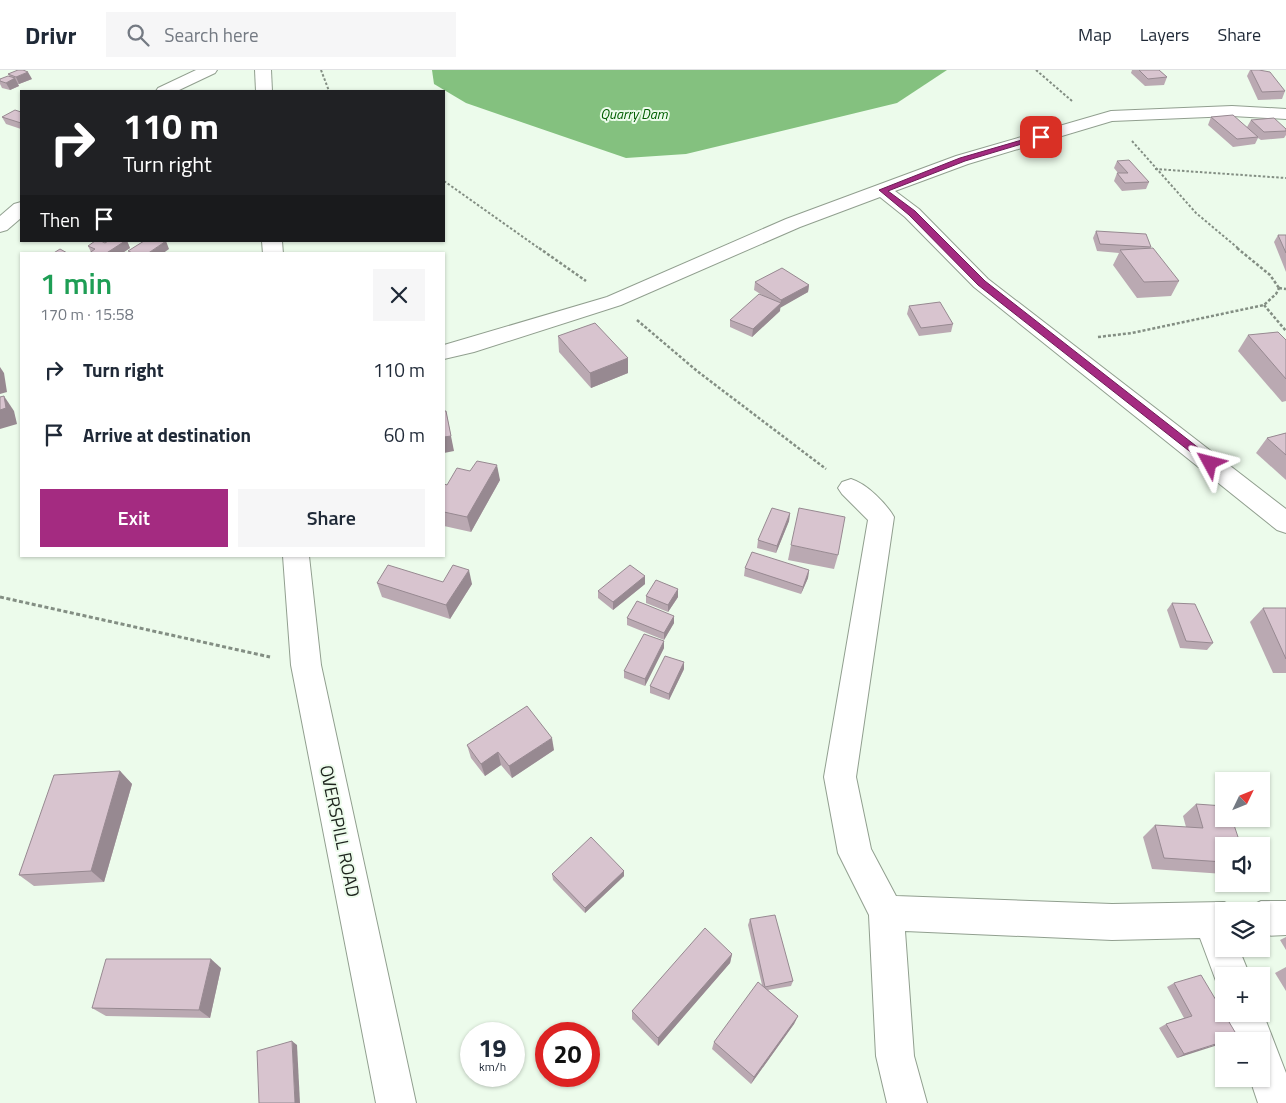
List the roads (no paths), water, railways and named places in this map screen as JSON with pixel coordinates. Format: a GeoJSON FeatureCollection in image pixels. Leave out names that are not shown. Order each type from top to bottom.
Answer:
{"type":"FeatureCollection","features":[{"type":"Feature","properties":{"kind":"street"},"geometry":{"type":"LineString","coordinates":[[166,90],[210,70]]}},
{"type":"Feature","properties":{"kind":"street"},"geometry":{"type":"LineString","coordinates":[[263,70],[264,90]]}},
{"type":"Feature","properties":{"kind":"street"},"geometry":{"type":"LineString","coordinates":[[445,352],[466,348],[614,301],[793,223],[962,160],[1111,116],[1232,111],[1286,114]]}},
{"type":"Feature","properties":{"kind":"street"},"geometry":{"type":"LineString","coordinates":[[883,190],[912,213],[982,283],[1286,523]]}},
{"type":"Feature","properties":{"kind":"street"},"geometry":{"type":"LineString","coordinates":[[0,226],[20,209]]}},
{"type":"Feature","properties":{"kind":"street"},"geometry":{"type":"LineString","coordinates":[[851,488],[881,517],[840,777],[855,853],[886,913],[895,1056],[907,1103]]}},
{"type":"Feature","properties":{"kind":"street","name":"OVERSPILL ROAD"},"geometry":{"type":"LineString","coordinates":[[296,557],[306,665],[396,1103]]}},
{"type":"Feature","properties":{"kind":"street"},"geometry":{"type":"LineString","coordinates":[[886,913],[1112,922],[1215,921]]}},
{"type":"Feature","properties":{"kind":"street"},"geometry":{"type":"LineString","coordinates":[[1270,919],[1286,918]]}},
{"type":"Feature","properties":{"kind":"street"},"geometry":{"type":"LineString","coordinates":[[1270,1081],[1278,1103]]}},
{"type":"Feature","properties":{"kind":"water","name":"Quarry Dam"},"geometry":{"type":"Polygon","coordinates":[[[432,70],[947,70],[897,103],[686,154],[626,158],[466,103],[434,84],[432,70]]]}}]}
